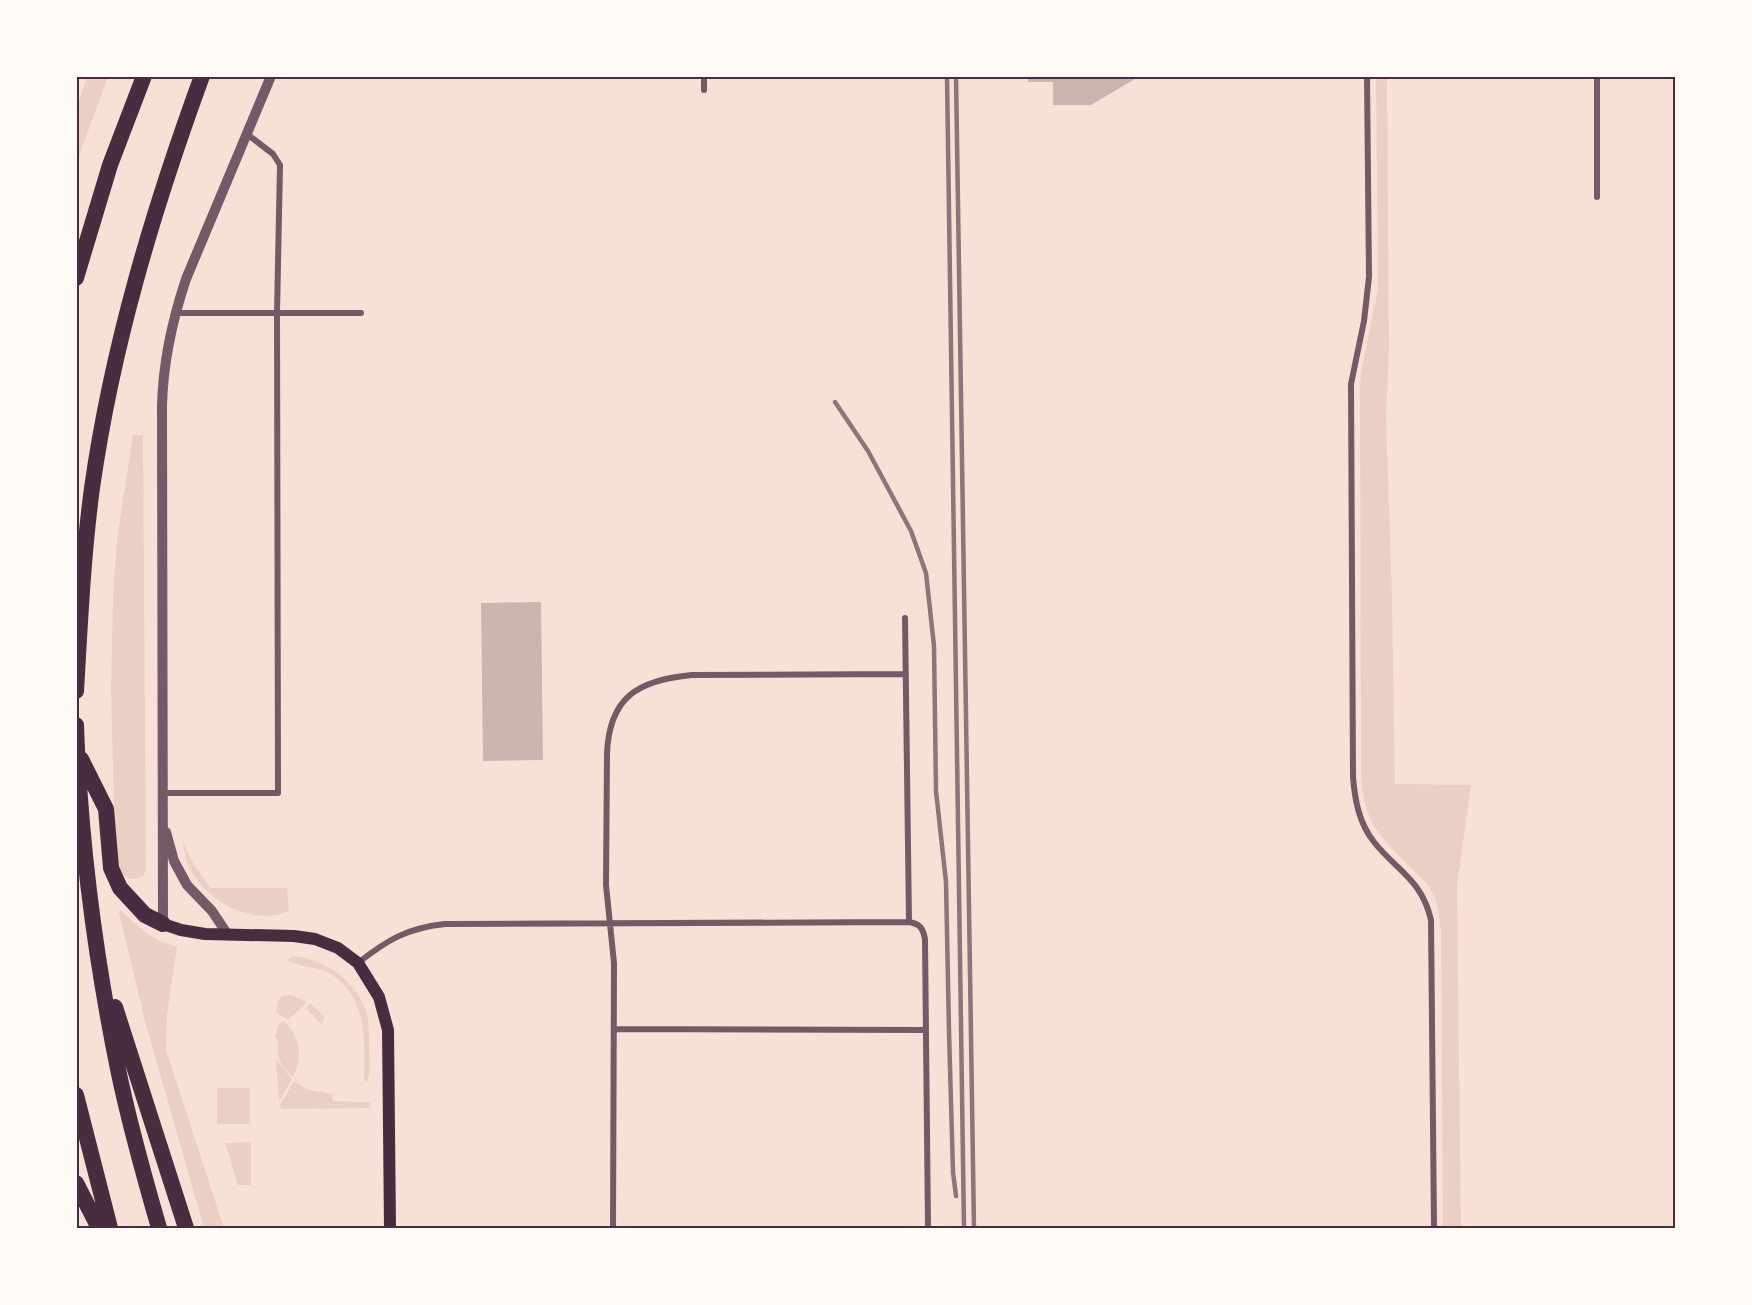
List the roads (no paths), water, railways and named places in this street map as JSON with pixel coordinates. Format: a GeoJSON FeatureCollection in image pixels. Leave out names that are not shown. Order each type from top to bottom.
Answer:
{"type":"FeatureCollection","features":[{"type":"Feature","properties":{"kind":"highway"},"geometry":{"type":"LineString","coordinates":[[76,278],[110,165],[144,76]]}},
{"type":"Feature","properties":{"kind":"highway"},"geometry":{"type":"LineString","coordinates":[[76,691],[85,553],[99,442],[134,287],[153,219],[202,76]]}},
{"type":"Feature","properties":{"kind":"highway"},"geometry":{"type":"LineString","coordinates":[[187,118],[211,76]]}},
{"type":"Feature","properties":{"kind":"highway"},"geometry":{"type":"LineString","coordinates":[[76,725],[84,858],[96,946],[118,1072],[159,1228]]}},
{"type":"Feature","properties":{"kind":"highway"},"geometry":{"type":"LineString","coordinates":[[77,752],[106,809],[111,868],[120,888],[145,915],[163,924]]}},
{"type":"Feature","properties":{"kind":"highway"},"geometry":{"type":"LineString","coordinates":[[96,946],[186,1228]]}},
{"type":"Feature","properties":{"kind":"highway"},"geometry":{"type":"LineString","coordinates":[[76,1095],[110,1228]]}},
{"type":"Feature","properties":{"kind":"highway"},"geometry":{"type":"LineString","coordinates":[[76,1183],[99,1228]]}},
{"type":"Feature","properties":{"kind":"main road"},"geometry":{"type":"LineString","coordinates":[[163,924],[196,933],[294,936],[315,939],[338,948],[358,963],[379,997],[388,1030],[390,1228]]}},
{"type":"Feature","properties":{"kind":"street"},"geometry":{"type":"LineString","coordinates":[[163,924],[162,406],[164,366],[175,313],[198,248],[271,76]]}},
{"type":"Feature","properties":{"kind":"street"},"geometry":{"type":"LineString","coordinates":[[704,76],[704,90]]}},
{"type":"Feature","properties":{"kind":"street"},"geometry":{"type":"LineString","coordinates":[[1367,76],[1369,277],[1364,321],[1351,384],[1354,796],[1365,827],[1374,842],[1415,884],[1423,895],[1431,920],[1434,1228]]}},
{"type":"Feature","properties":{"kind":"street"},"geometry":{"type":"LineString","coordinates":[[1597,76],[1597,197]]}},
{"type":"Feature","properties":{"kind":"street"},"geometry":{"type":"LineString","coordinates":[[162,793],[279,793],[277,313],[280,165],[273,154],[247,134]]}},
{"type":"Feature","properties":{"kind":"street"},"geometry":{"type":"LineString","coordinates":[[175,313],[361,313]]}},
{"type":"Feature","properties":{"kind":"street"},"geometry":{"type":"LineString","coordinates":[[905,618],[909,922]]}},
{"type":"Feature","properties":{"kind":"street"},"geometry":{"type":"LineString","coordinates":[[614,1228],[614,963],[606,885],[607,754],[608,734],[614,714],[625,700],[646,685],[680,676],[905,674]]}},
{"type":"Feature","properties":{"kind":"street"},"geometry":{"type":"LineString","coordinates":[[162,819],[174,861],[187,885],[212,910],[228,935]]}},
{"type":"Feature","properties":{"kind":"street"},"geometry":{"type":"LineString","coordinates":[[358,963],[398,934],[428,925],[610,922],[909,922],[918,924],[923,930],[925,939],[928,1228]]}},
{"type":"Feature","properties":{"kind":"street"},"geometry":{"type":"LineString","coordinates":[[614,1029],[926,1030]]}},
{"type":"Feature","properties":{"kind":"railway"},"geometry":{"type":"LineString","coordinates":[[947,76],[964,1228]]}},
{"type":"Feature","properties":{"kind":"railway"},"geometry":{"type":"LineString","coordinates":[[956,76],[974,1228]]}},
{"type":"Feature","properties":{"kind":"railway"},"geometry":{"type":"LineString","coordinates":[[835,402],[868,451],[911,531],[926,573],[934,646],[936,791],[946,882],[953,1172],[956,1196]]}}]}
